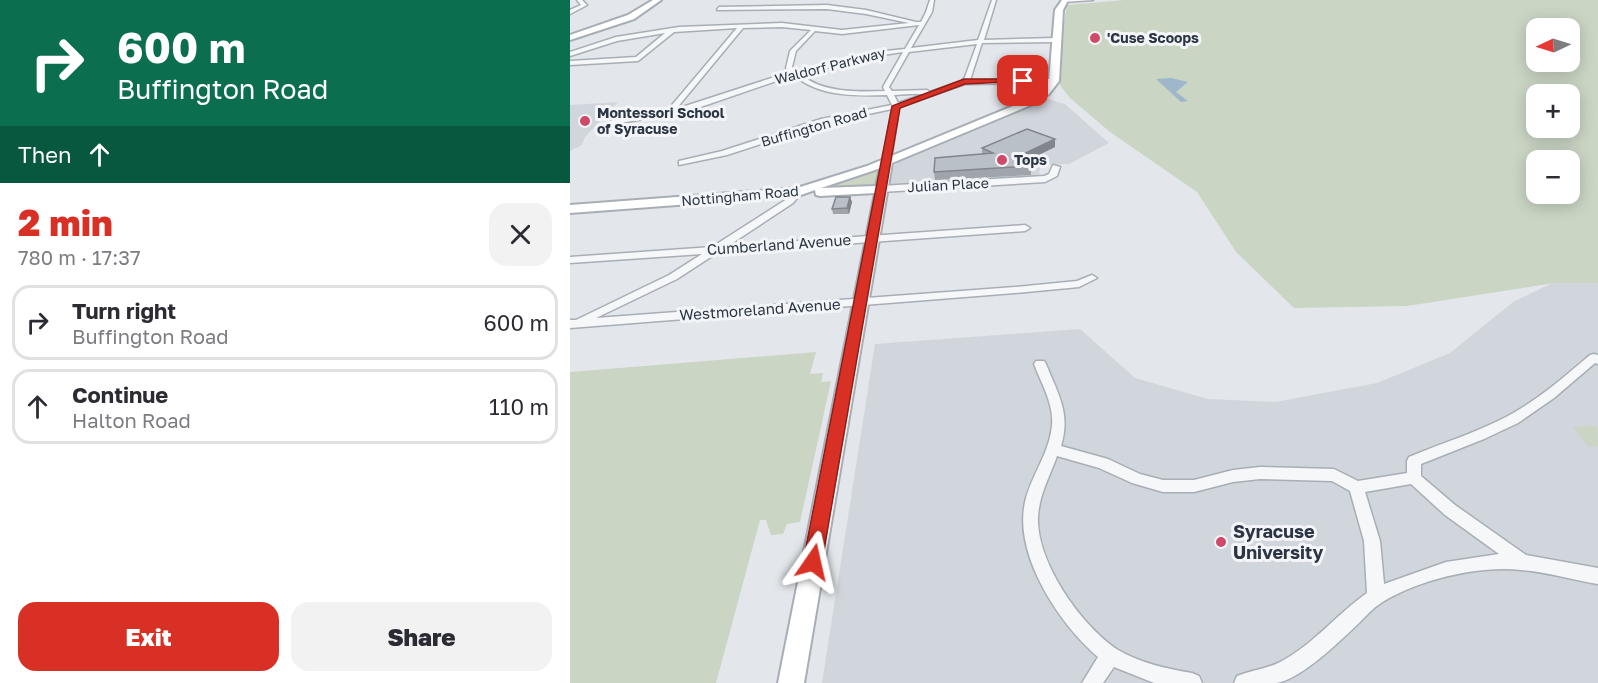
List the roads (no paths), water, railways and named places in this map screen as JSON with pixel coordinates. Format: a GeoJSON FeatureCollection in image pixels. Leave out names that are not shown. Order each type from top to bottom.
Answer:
{"type":"FeatureCollection","features":[{"type":"Feature","properties":{"kind":"street"},"geometry":{"type":"LineString","coordinates":[[570,12],[584,5],[579,0]]}},
{"type":"Feature","properties":{"kind":"street"},"geometry":{"type":"LineString","coordinates":[[570,38],[631,17],[658,0]]}},
{"type":"Feature","properties":{"kind":"street"},"geometry":{"type":"LineString","coordinates":[[791,683],[896,106],[886,87],[923,23],[932,0]]}},
{"type":"Feature","properties":{"kind":"street"},"geometry":{"type":"LineString","coordinates":[[964,82],[968,78],[994,0]]}},
{"type":"Feature","properties":{"kind":"street"},"geometry":{"type":"LineString","coordinates":[[1054,81],[1055,39],[1059,10],[1065,1],[1091,0]]}},
{"type":"Feature","properties":{"kind":"street"},"geometry":{"type":"LineString","coordinates":[[719,9],[812,7],[865,10],[923,23]]}},
{"type":"Feature","properties":{"kind":"street"},"geometry":{"type":"LineString","coordinates":[[570,54],[616,39],[672,30],[795,26],[813,31],[860,32],[923,23]]}},
{"type":"Feature","properties":{"kind":"street"},"geometry":{"type":"LineString","coordinates":[[669,113],[741,27]]}},
{"type":"Feature","properties":{"kind":"street"},"geometry":{"type":"LineString","coordinates":[[570,63],[638,59],[672,30]]}},
{"type":"Feature","properties":{"kind":"street"},"geometry":{"type":"LineString","coordinates":[[813,31],[798,43],[791,56],[789,68],[808,82],[837,90],[937,92]]}},
{"type":"Feature","properties":{"kind":"street","name":"Waldorf Parkway"},"geometry":{"type":"LineString","coordinates":[[611,123],[669,113],[794,73],[907,49],[981,42],[1055,39]]}},
{"type":"Feature","properties":{"kind":"street","name":"Buffington Road"},"geometry":{"type":"LineString","coordinates":[[682,163],[724,153],[824,121],[896,106],[964,82],[1054,81]]}},
{"type":"Feature","properties":{"kind":"street","name":"Nottingham Road"},"geometry":{"type":"LineString","coordinates":[[570,209],[798,192],[887,161],[1036,99],[1046,92],[1054,81]]}},
{"type":"Feature","properties":{"kind":"street","name":"Julian Place"},"geometry":{"type":"LineString","coordinates":[[798,192],[1045,179],[1053,176],[1056,167]]}},
{"type":"Feature","properties":{"kind":"street"},"geometry":{"type":"LineString","coordinates":[[572,324],[654,288],[790,201],[798,192]]}},
{"type":"Feature","properties":{"kind":"street","name":"Cumberland Avenue"},"geometry":{"type":"LineString","coordinates":[[570,260],[1025,228]]}},
{"type":"Feature","properties":{"kind":"street","name":"Westmoreland Avenue"},"geometry":{"type":"LineString","coordinates":[[572,324],[1079,284],[1092,278]]}},
{"type":"Feature","properties":{"kind":"street"},"geometry":{"type":"LineString","coordinates":[[1521,561],[1450,510],[1414,478],[1414,461],[1515,418],[1556,391],[1594,358],[1598,360]]}},
{"type":"Feature","properties":{"kind":"street"},"geometry":{"type":"LineString","coordinates":[[1040,364],[1058,413],[1059,424],[1054,450],[1035,490],[1030,519],[1033,538],[1044,570],[1062,604],[1111,655],[1158,674],[1192,683]]}},
{"type":"Feature","properties":{"kind":"street"},"geometry":{"type":"LineString","coordinates":[[1054,450],[1103,463],[1137,479],[1163,486],[1194,486],[1233,476],[1289,472],[1334,475],[1356,487],[1414,478]]}},
{"type":"Feature","properties":{"kind":"street"},"geometry":{"type":"LineString","coordinates":[[1356,487],[1367,515],[1376,552],[1375,597]]}},
{"type":"Feature","properties":{"kind":"street"},"geometry":{"type":"LineString","coordinates":[[1244,683],[1262,680],[1297,665],[1375,597],[1453,567],[1521,561],[1598,576]]}},
{"type":"Feature","properties":{"kind":"street"},"geometry":{"type":"LineString","coordinates":[[1092,683],[1111,655]]}},
{"type":"Feature","properties":{"kind":"water"},"geometry":{"type":"Polygon","coordinates":[[[1171,78],[1188,82],[1176,92],[1188,101],[1181,102],[1156,79],[1171,78]]]}},
{"type":"Feature","properties":{"kind":"place","name":"'Cuse Scoops"},"geometry":{"type":"Point","coordinates":[1095,38]}},
{"type":"Feature","properties":{"kind":"place","name":"Montessori School of Syracuse"},"geometry":{"type":"Point","coordinates":[585,121]}},
{"type":"Feature","properties":{"kind":"place","name":"Tops"},"geometry":{"type":"Point","coordinates":[1002,160]}},
{"type":"Feature","properties":{"kind":"place","name":"Syracuse University"},"geometry":{"type":"Point","coordinates":[1221,542]}}]}
